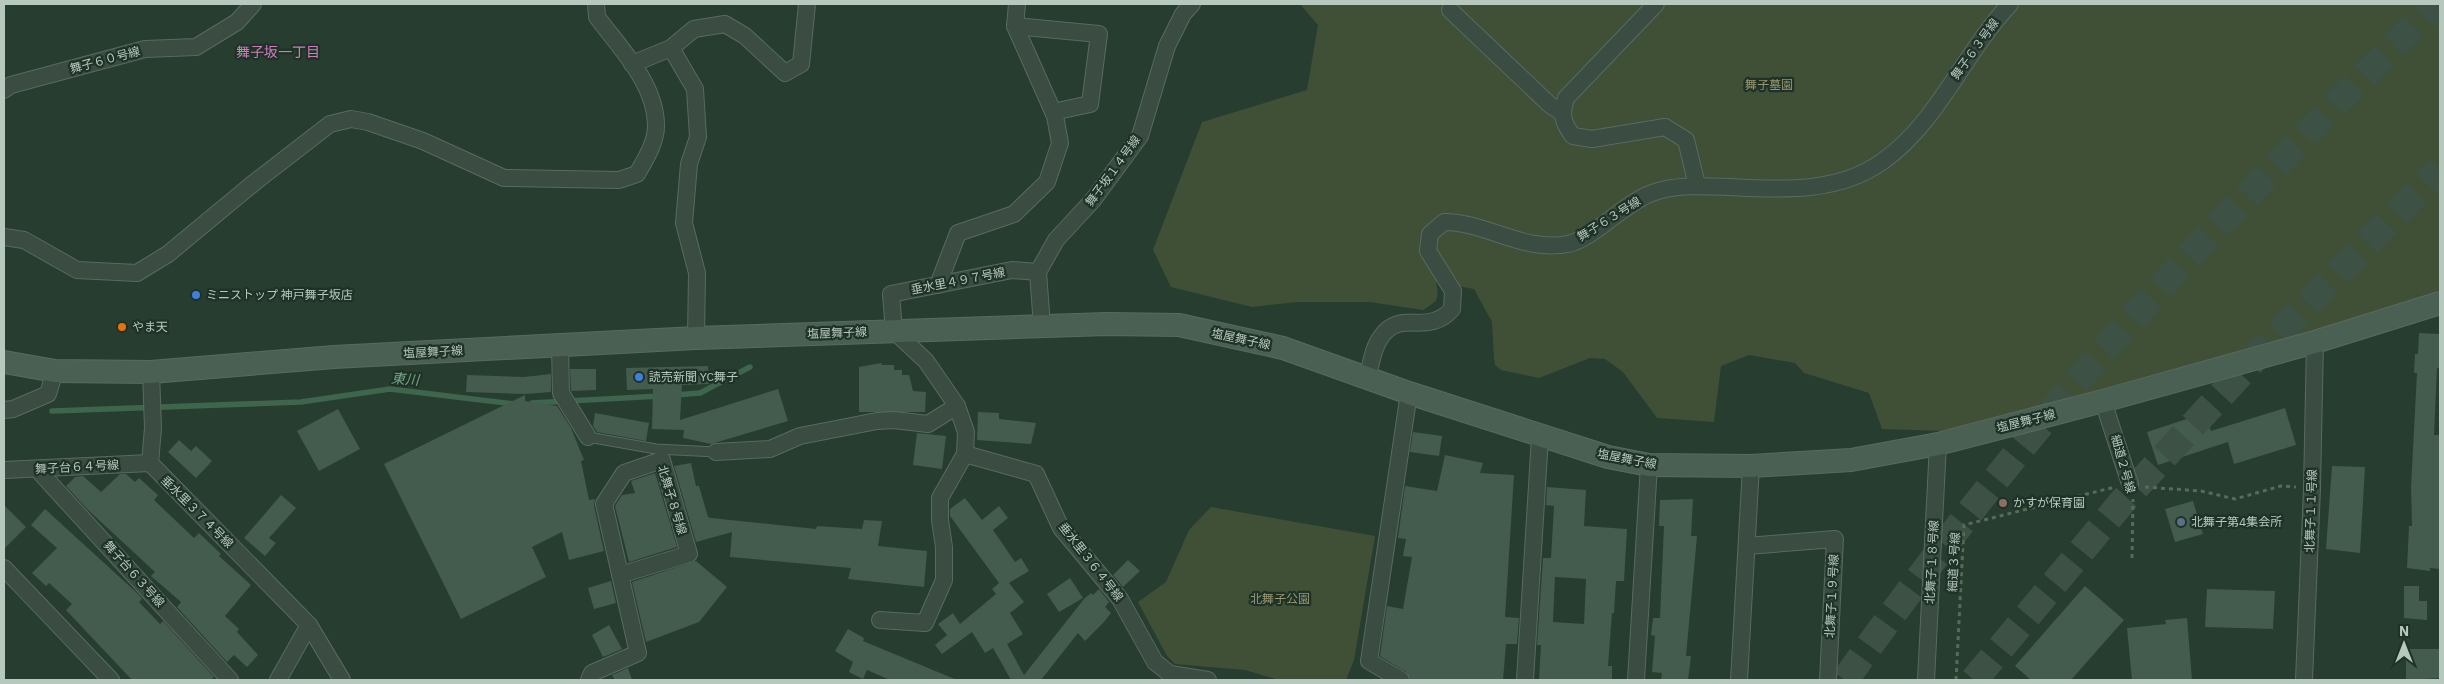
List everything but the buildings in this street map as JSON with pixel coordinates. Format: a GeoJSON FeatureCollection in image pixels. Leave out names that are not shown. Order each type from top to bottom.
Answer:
{"type":"FeatureCollection","features":[{"type":"Feature","properties":{"kind":"street","name":"舞子６０号線"},"geometry":{"type":"LineString","coordinates":[[4,90],[11,85],[145,49],[196,47],[237,22],[253,4]]}},
{"type":"Feature","properties":{"kind":"street"},"geometry":{"type":"LineString","coordinates":[[4,237],[24,240],[77,270],[137,273],[168,254],[198,232],[255,182],[330,124],[350,119],[368,122],[423,141],[504,178],[619,180],[637,174],[649,153],[656,125],[649,92],[632,64],[597,17],[596,4]]}},
{"type":"Feature","properties":{"kind":"street"},"geometry":{"type":"LineString","coordinates":[[632,64],[671,48],[694,29],[725,24],[745,36],[785,73],[802,64],[807,4]]}},
{"type":"Feature","properties":{"kind":"street"},"geometry":{"type":"LineString","coordinates":[[938,285],[958,233],[1014,214],[1047,182],[1060,143],[1053,112],[1015,26],[1017,4]]}},
{"type":"Feature","properties":{"kind":"street","name":"舞子坂１４号線"},"geometry":{"type":"LineString","coordinates":[[1038,272],[1056,240],[1093,200],[1140,136],[1167,46],[1183,14],[1192,4]]}},
{"type":"Feature","properties":{"kind":"street"},"geometry":{"type":"LineString","coordinates":[[1656,4],[1566,98],[1561,112],[1565,125],[1573,136],[1592,139],[1665,128],[1686,140],[1697,186]]}},
{"type":"Feature","properties":{"kind":"street","name":"舞子６３号線"},"geometry":{"type":"LineString","coordinates":[[1367,378],[1380,337],[1392,325],[1415,321],[1430,323],[1444,318],[1452,309],[1453,291],[1428,251],[1430,234],[1444,222],[1461,222],[1527,244],[1570,244],[1594,230],[1620,210],[1652,193],[1697,186],[1823,187],[1855,178],[1883,162],[1916,134],[1985,32],[2010,4]]}},
{"type":"Feature","properties":{"kind":"street"},"geometry":{"type":"LineString","coordinates":[[1450,10],[1550,105],[1561,112]]}},
{"type":"Feature","properties":{"kind":"street"},"geometry":{"type":"LineString","coordinates":[[1015,26],[1099,34],[1090,104],[1053,112]]}},
{"type":"Feature","properties":{"kind":"street"},"geometry":{"type":"LineString","coordinates":[[671,48],[695,89],[698,138],[689,164],[684,223],[697,273],[696,338]]}},
{"type":"Feature","properties":{"kind":"street","name":"垂水里４９７号線"},"geometry":{"type":"LineString","coordinates":[[894,331],[891,294],[1012,270],[1038,272]]}},
{"type":"Feature","properties":{"kind":"street"},"geometry":{"type":"LineString","coordinates":[[1038,272],[1042,326]]}},
{"type":"Feature","properties":{"kind":"street","name":"塩屋舞子線"},"geometry":{"type":"LineString","coordinates":[[4,362],[55,371],[150,372],[334,357],[696,338],[1107,324],[1179,326],[1283,348],[1409,394],[1608,457],[1649,466],[1750,466],[1851,460],[1938,444],[2103,401],[2315,342],[2440,303]]}},
{"type":"Feature","properties":{"kind":"street"},"geometry":{"type":"LineString","coordinates":[[880,620],[925,623],[944,580],[944,548],[940,520],[940,498],[965,454],[966,432],[957,406],[926,361],[894,331]]}},
{"type":"Feature","properties":{"kind":"street","name":"北舞子１１号線"},"geometry":{"type":"LineString","coordinates":[[2304,680],[2312,488],[2315,342]]}},
{"type":"Feature","properties":{"kind":"street"},"geometry":{"type":"LineString","coordinates":[[560,346],[561,394],[588,437]]}},
{"type":"Feature","properties":{"kind":"street"},"geometry":{"type":"LineString","coordinates":[[4,410],[13,409],[48,394],[55,371]]}},
{"type":"Feature","properties":{"kind":"street"},"geometry":{"type":"LineString","coordinates":[[150,372],[153,428],[150,463]]}},
{"type":"Feature","properties":{"kind":"street"},"geometry":{"type":"LineString","coordinates":[[1401,680],[1369,661],[1409,394]]}},
{"type":"Feature","properties":{"kind":"street","name":"細道２号線"},"geometry":{"type":"LineString","coordinates":[[2103,401],[2130,484]]}},
{"type":"Feature","properties":{"kind":"street"},"geometry":{"type":"LineString","coordinates":[[716,452],[770,449],[800,436],[878,421],[894,420],[928,424],[957,406]]}},
{"type":"Feature","properties":{"kind":"street"},"geometry":{"type":"LineString","coordinates":[[1526,680],[1540,437]]}},
{"type":"Feature","properties":{"kind":"street","name":"北舞子１８号線"},"geometry":{"type":"LineString","coordinates":[[1926,680],[1938,444]]}},
{"type":"Feature","properties":{"kind":"street","name":"垂水里３６４号線"},"geometry":{"type":"LineString","coordinates":[[965,454],[1036,474],[1061,528],[1120,599],[1155,662],[1170,674],[1208,680]]}},
{"type":"Feature","properties":{"kind":"street","name":"北舞子８号線"},"geometry":{"type":"LineString","coordinates":[[589,680],[592,674],[638,653],[620,575],[604,504],[624,473],[662,460],[689,554],[620,575]]}},
{"type":"Feature","properties":{"kind":"street","name":"舞子台６４号線"},"geometry":{"type":"LineString","coordinates":[[4,470],[150,463]]}},
{"type":"Feature","properties":{"kind":"street","name":"垂水里３７４号線"},"geometry":{"type":"LineString","coordinates":[[150,463],[309,625],[342,680]]}},
{"type":"Feature","properties":{"kind":"street"},"geometry":{"type":"LineString","coordinates":[[1636,680],[1649,466]]}},
{"type":"Feature","properties":{"kind":"street"},"geometry":{"type":"LineString","coordinates":[[1739,680],[1750,466]]}},
{"type":"Feature","properties":{"kind":"street","name":"舞子台６３号線"},"geometry":{"type":"LineString","coordinates":[[37,469],[230,680]]}},
{"type":"Feature","properties":{"kind":"street","name":"北舞子１９号線"},"geometry":{"type":"LineString","coordinates":[[1747,546],[1835,539],[1828,680]]}},
{"type":"Feature","properties":{"kind":"street"},"geometry":{"type":"LineString","coordinates":[[4,568],[110,680]]}},
{"type":"Feature","properties":{"kind":"street"},"geometry":{"type":"LineString","coordinates":[[278,680],[309,625]]}},
{"type":"Feature","properties":{"kind":"lane"},"geometry":{"type":"LineString","coordinates":[[588,437],[656,449],[716,452]]}},
{"type":"Feature","properties":{"kind":"path"},"geometry":{"type":"LineString","coordinates":[[2130,484],[2150,488],[2201,491],[2235,499],[2281,486],[2312,488]]}},
{"type":"Feature","properties":{"kind":"path","name":"細道２号線"},"geometry":{"type":"LineString","coordinates":[[2130,484],[2133,501],[2132,558]]}},
{"type":"Feature","properties":{"kind":"path","name":"細道３号線"},"geometry":{"type":"LineString","coordinates":[[1956,680],[1964,525],[2130,484]]}},
{"type":"Feature","properties":{"kind":"green space","name":"舞子墓園"},"geometry":{"type":"Polygon","coordinates":[[[1300,4],[2440,4],[2440,296],[1997,422],[1947,431],[1882,429],[1869,393],[1804,373],[1795,363],[1749,355],[1721,366],[1714,422],[1657,418],[1623,372],[1605,359],[1590,358],[1539,378],[1501,370],[1495,365],[1492,322],[1474,289],[1436,282],[1437,299],[1423,310],[1370,302],[1297,302],[1252,307],[1171,287],[1153,250],[1202,122],[1307,90],[1318,25],[1300,4]]]}},
{"type":"Feature","properties":{"kind":"green space","name":"北舞子公園"},"geometry":{"type":"Polygon","coordinates":[[[1211,507],[1375,536],[1354,660],[1346,680],[1279,680],[1245,670],[1175,664],[1167,656],[1138,602],[1166,582],[1189,530],[1211,507]]]}},
{"type":"Feature","properties":{"kind":"waterway","name":"東川"},"geometry":{"type":"LineString","coordinates":[[674,395],[700,393],[750,367]]}},
{"type":"Feature","properties":{"kind":"waterway","name":"東川"},"geometry":{"type":"LineString","coordinates":[[52,411],[301,402],[390,389],[515,404]]}},
{"type":"Feature","properties":{"kind":"waterway","name":"東川"},"geometry":{"type":"LineString","coordinates":[[532,403],[660,396]]}},
{"type":"Feature","properties":{"kind":"tunnel"},"geometry":{"type":"LineString","coordinates":[[1845,680],[1879,632],[1987,490],[2102,353],[2250,192],[2436,4]]}},
{"type":"Feature","properties":{"kind":"tunnel"},"geometry":{"type":"LineString","coordinates":[[1974,680],[2123,501],[2268,344],[2440,169]]}},
{"type":"Feature","properties":{"kind":"place","name":"ミニストップ 神戸舞子坂店"},"geometry":{"type":"Point","coordinates":[196,295]}},
{"type":"Feature","properties":{"kind":"place","name":"やま天"},"geometry":{"type":"Point","coordinates":[122,327]}},
{"type":"Feature","properties":{"kind":"place","name":"読売新聞 YC舞子"},"geometry":{"type":"Point","coordinates":[639,377]}},
{"type":"Feature","properties":{"kind":"place","name":"かすが保育園"},"geometry":{"type":"Point","coordinates":[2003,503]}},
{"type":"Feature","properties":{"kind":"place","name":"北舞子第4集会所"},"geometry":{"type":"Point","coordinates":[2181,522]}},
{"type":"Feature","properties":{"kind":"district","name":"舞子坂一丁目"},"geometry":{"type":"Point","coordinates":[278,52]}}]}
